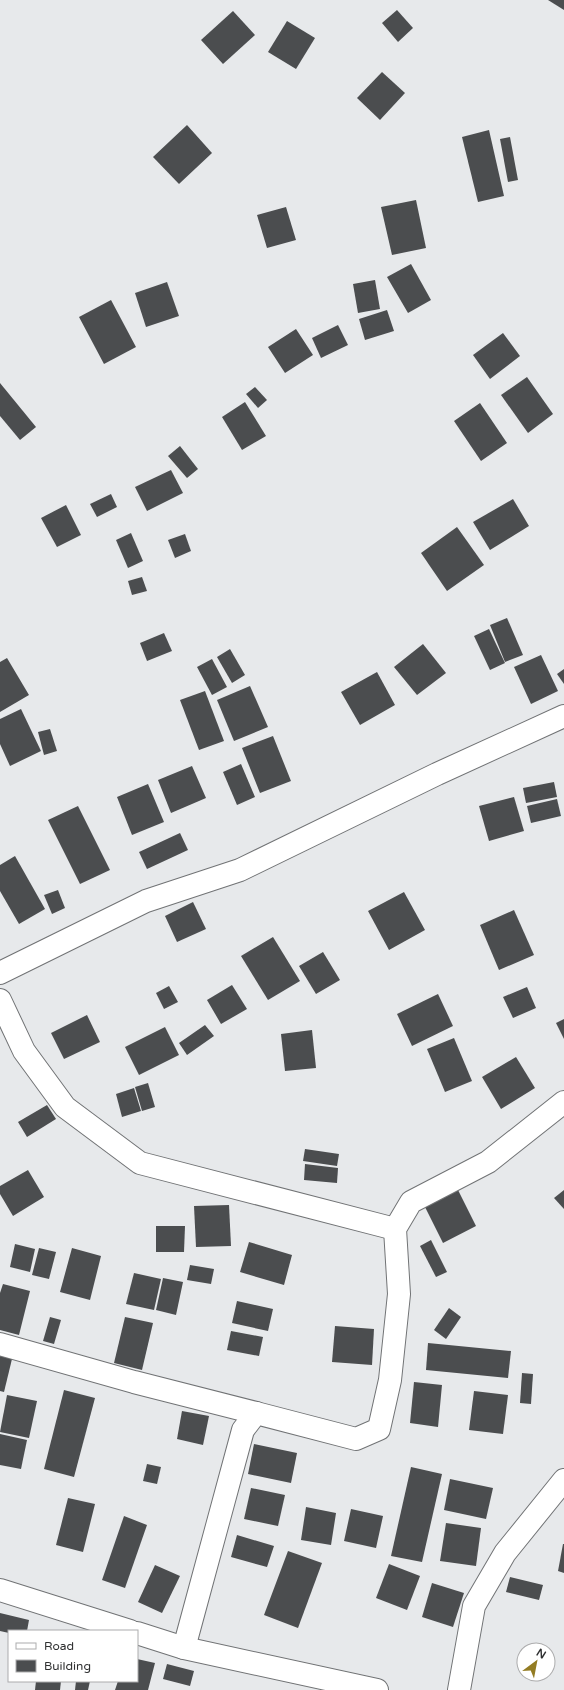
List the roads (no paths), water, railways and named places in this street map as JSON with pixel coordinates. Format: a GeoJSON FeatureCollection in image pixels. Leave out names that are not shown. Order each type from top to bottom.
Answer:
{"type":"FeatureCollection","features":[{"type":"Feature","properties":{"kind":"street"},"geometry":{"type":"LineString","coordinates":[[0,974],[146,901],[240,870],[437,774],[564,716]]}},
{"type":"Feature","properties":{"kind":"street"},"geometry":{"type":"LineString","coordinates":[[0,1000],[24,1051],[65,1107],[140,1163],[395,1229]]}},
{"type":"Feature","properties":{"kind":"street"},"geometry":{"type":"LineString","coordinates":[[0,1344],[134,1382],[356,1439],[379,1429],[390,1380],[399,1294],[395,1229],[411,1202],[488,1162],[564,1102]]}},
{"type":"Feature","properties":{"kind":"street"},"geometry":{"type":"LineString","coordinates":[[184,1648],[243,1430],[256,1413]]}},
{"type":"Feature","properties":{"kind":"street"},"geometry":{"type":"LineString","coordinates":[[459,1690],[474,1606],[505,1553],[564,1480]]}},
{"type":"Feature","properties":{"kind":"street"},"geometry":{"type":"LineString","coordinates":[[0,1590],[127,1630]]}},
{"type":"Feature","properties":{"kind":"street"},"geometry":{"type":"LineString","coordinates":[[138,1633],[184,1648],[377,1690]]}}]}
